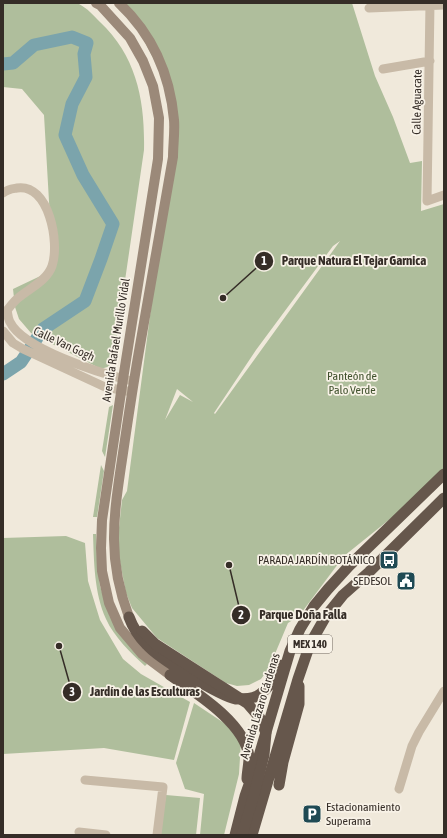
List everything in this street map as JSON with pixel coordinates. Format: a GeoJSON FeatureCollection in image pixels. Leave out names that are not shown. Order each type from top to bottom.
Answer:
{"type":"FeatureCollection","features":[{"type":"Feature","properties":{"kind":"highway","name":"Avenida Lázaro Cárdenas"},"geometry":{"type":"LineString","coordinates":[[235,835],[245,796],[259,756],[290,651],[300,629],[314,606],[349,566],[444,474]]}},
{"type":"Feature","properties":{"kind":"highway","name":"MEX 140"},"geometry":{"type":"LineString","coordinates":[[252,835],[298,679],[310,644],[326,616],[343,595],[369,572],[444,498]]}},
{"type":"Feature","properties":{"kind":"highway"},"geometry":{"type":"LineString","coordinates":[[129,617],[155,644],[247,703],[260,718],[266,732],[264,754],[242,835]]}},
{"type":"Feature","properties":{"kind":"highway"},"geometry":{"type":"LineString","coordinates":[[129,617],[136,632],[158,655],[212,689],[236,698],[249,698],[257,696],[264,691],[277,674],[290,651]]}},
{"type":"Feature","properties":{"kind":"highway"},"geometry":{"type":"LineString","coordinates":[[170,675],[202,697],[223,715],[236,729],[246,747],[249,758],[245,796]]}},
{"type":"Feature","properties":{"kind":"highway"},"geometry":{"type":"LineString","coordinates":[[279,785],[283,762],[299,704],[300,694],[298,679]]}},
{"type":"Feature","properties":{"kind":"main road","name":"Avenida Rafael Murillo Vidal"},"geometry":{"type":"LineString","coordinates":[[96,3],[100,5],[130,38],[143,61],[153,86],[159,118],[158,159],[102,520],[100,548],[102,571],[109,602],[120,628],[142,654],[170,675]]}},
{"type":"Feature","properties":{"kind":"main road","name":"Avenida Rafael Murillo Vidal"},"geometry":{"type":"LineString","coordinates":[[119,3],[128,11],[146,34],[159,59],[169,89],[174,121],[173,157],[132,392],[113,534],[116,575],[129,617]]}},
{"type":"Feature","properties":{"kind":"street"},"geometry":{"type":"LineString","coordinates":[[369,8],[430,4],[444,5]]}},
{"type":"Feature","properties":{"kind":"street","name":"Calle Aguacate"},"geometry":{"type":"LineString","coordinates":[[430,4],[427,201],[444,196]]}},
{"type":"Feature","properties":{"kind":"street"},"geometry":{"type":"LineString","coordinates":[[383,69],[430,61]]}},
{"type":"Feature","properties":{"kind":"street"},"geometry":{"type":"LineString","coordinates":[[3,193],[7,189],[22,187],[35,193],[49,215],[55,234],[56,253],[52,268],[42,280],[16,300],[5,312]]}},
{"type":"Feature","properties":{"kind":"street","name":"Calle Van Gogh"},"geometry":{"type":"LineString","coordinates":[[5,312],[9,322],[25,345]]}},
{"type":"Feature","properties":{"kind":"street","name":"Calle Van Gogh"},"geometry":{"type":"LineString","coordinates":[[3,331],[13,343],[25,345],[88,374],[105,387],[132,392]]}},
{"type":"Feature","properties":{"kind":"street","name":"Calle Van Gogh"},"geometry":{"type":"LineString","coordinates":[[88,374],[134,382]]}},
{"type":"Feature","properties":{"kind":"street"},"geometry":{"type":"LineString","coordinates":[[399,789],[412,746],[444,691]]}},
{"type":"Feature","properties":{"kind":"street"},"geometry":{"type":"LineString","coordinates":[[85,780],[163,787],[158,835]]}},
{"type":"Feature","properties":{"kind":"street"},"geometry":{"type":"LineString","coordinates":[[80,832],[106,835]]}},
{"type":"Feature","properties":{"kind":"green space"},"geometry":{"type":"Polygon","coordinates":[[[3,3],[77,3],[88,10],[113,36],[123,50],[136,81],[143,114],[144,150],[114,356],[110,366],[101,369],[31,333],[19,319],[15,307],[13,289],[53,270],[44,115],[22,89],[3,87],[3,3]]]}},
{"type":"Feature","properties":{"kind":"green space","name":"Panteón de Palo Verde"},"geometry":{"type":"Polygon","coordinates":[[[125,3],[352,3],[375,76],[393,117],[410,163],[422,161],[421,211],[444,204],[444,468],[395,515],[344,556],[299,616],[288,623],[269,668],[261,679],[249,685],[237,686],[226,683],[157,638],[132,608],[126,593],[117,546],[122,500],[127,491],[174,139],[171,93],[125,3]],[[340,241],[333,246],[256,350],[214,413],[215,414],[340,241]],[[177,389],[165,420],[180,395],[193,402],[177,389]]]}},
{"type":"Feature","properties":{"kind":"green space"},"geometry":{"type":"Polygon","coordinates":[[[113,405],[105,457],[102,451],[109,407],[113,405]]]}},
{"type":"Feature","properties":{"kind":"green space"},"geometry":{"type":"Polygon","coordinates":[[[101,465],[104,471],[97,517],[93,517],[101,465]]]}},
{"type":"Feature","properties":{"kind":"green space"},"geometry":{"type":"Polygon","coordinates":[[[93,534],[96,534],[100,586],[110,617],[147,664],[145,666],[118,638],[109,626],[102,609],[95,577],[93,534]]]}},
{"type":"Feature","properties":{"kind":"green space"},"geometry":{"type":"Polygon","coordinates":[[[66,536],[85,543],[88,581],[100,620],[123,659],[141,674],[190,702],[174,760],[104,748],[3,754],[3,538],[66,536]]]}},
{"type":"Feature","properties":{"kind":"green space"},"geometry":{"type":"Polygon","coordinates":[[[194,703],[224,723],[241,741],[239,774],[224,835],[200,835],[204,794],[185,789],[176,763],[194,703]]]}},
{"type":"Feature","properties":{"kind":"green space"},"geometry":{"type":"Polygon","coordinates":[[[166,795],[200,798],[196,835],[160,835],[166,795]]]}},
{"type":"Feature","properties":{"kind":"waterway"},"geometry":{"type":"LineString","coordinates":[[3,64],[13,63],[34,45],[72,37],[87,43],[84,54],[86,77],[72,104],[65,135],[83,175],[113,224],[85,301],[43,329],[21,362],[3,374]]}},
{"type":"Feature","properties":{"kind":"place","name":"Parque Natura El Tejar Garnica"},"geometry":{"type":"Point","coordinates":[223,298]}},
{"type":"Feature","properties":{"kind":"place","name":"PARADA JARDÍN BOTÁNICO"},"geometry":{"type":"Point","coordinates":[389,560]}},
{"type":"Feature","properties":{"kind":"place","name":"Parque Doña Falla"},"geometry":{"type":"Point","coordinates":[229,565]}},
{"type":"Feature","properties":{"kind":"place","name":"SEDESOL"},"geometry":{"type":"Point","coordinates":[406,581]}},
{"type":"Feature","properties":{"kind":"place","name":"Jardín de las Esculturas"},"geometry":{"type":"Point","coordinates":[59,646]}},
{"type":"Feature","properties":{"kind":"place","name":"Estacionamiento Superama"},"geometry":{"type":"Point","coordinates":[312,814]}}]}
